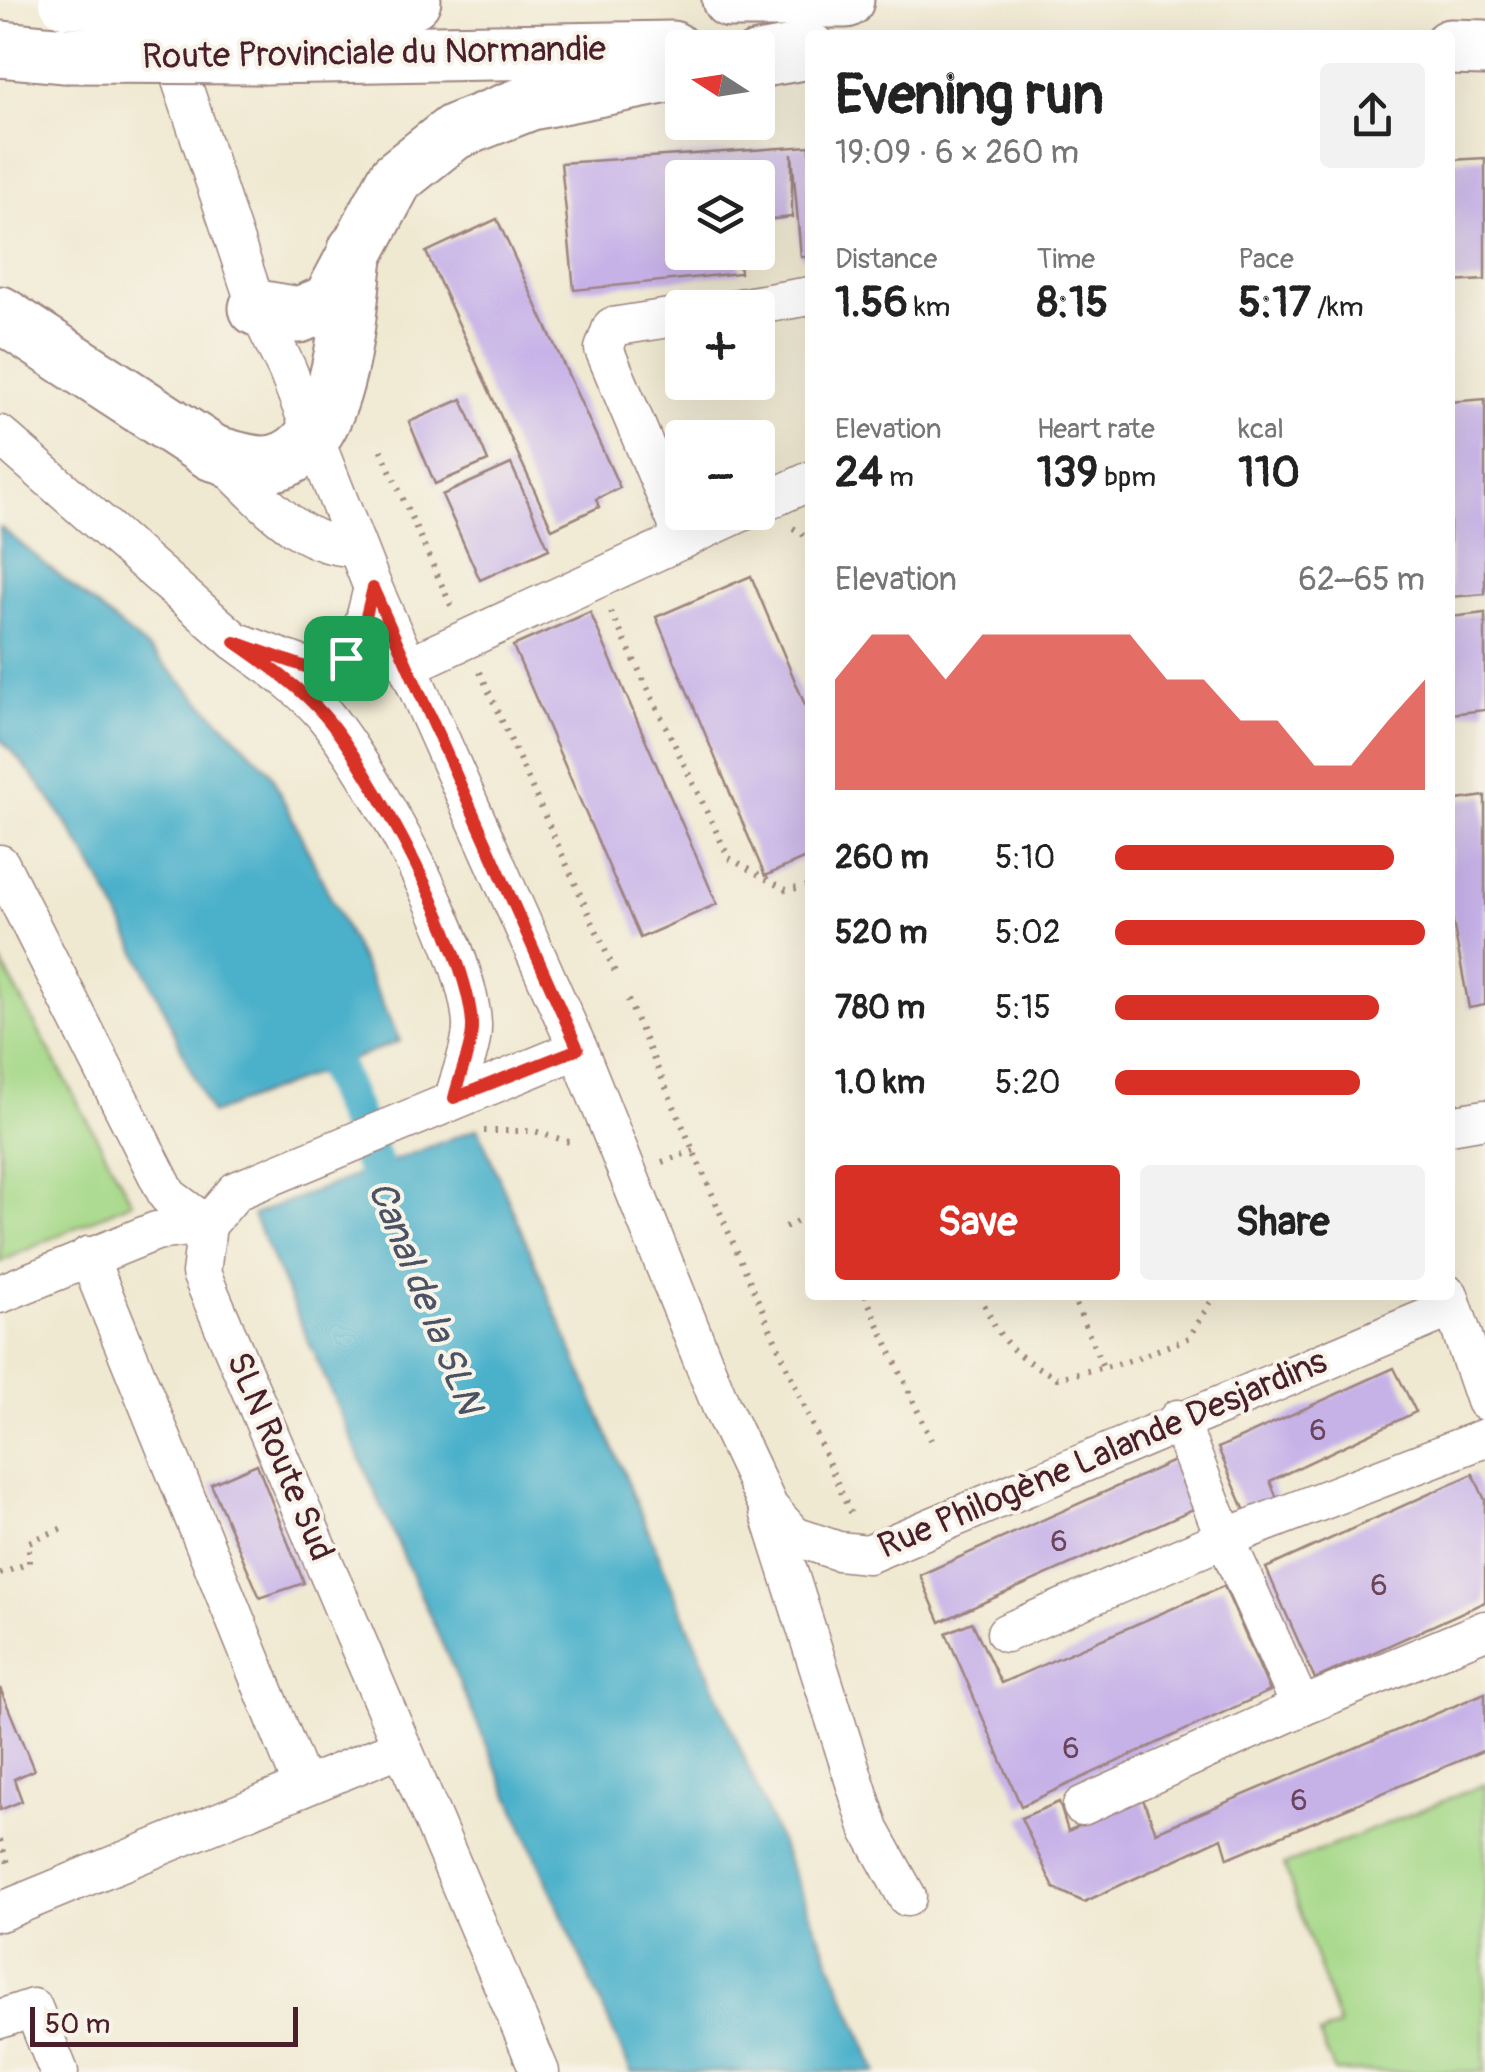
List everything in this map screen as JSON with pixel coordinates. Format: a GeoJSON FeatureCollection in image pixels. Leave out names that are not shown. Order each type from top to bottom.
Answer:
{"type":"FeatureCollection","features":[{"type":"Feature","properties":{"kind":"highway","name":"Route Provinciale du Normandie"},"geometry":{"type":"LineString","coordinates":[[66,0],[259,30],[665,48]]}},
{"type":"Feature","properties":{"kind":"highway","name":"Route Provinciale du Normandie"},"geometry":{"type":"LineString","coordinates":[[0,49],[65,54],[259,30],[413,0]]}},
{"type":"Feature","properties":{"kind":"highway"},"geometry":{"type":"LineString","coordinates":[[730,0],[846,0]]}},
{"type":"Feature","properties":{"kind":"highway"},"geometry":{"type":"LineString","coordinates":[[1455,47],[1485,48]]}},
{"type":"Feature","properties":{"kind":"highway"},"geometry":{"type":"LineString","coordinates":[[775,49],[805,50]]}},
{"type":"Feature","properties":{"kind":"highway"},"geometry":{"type":"LineString","coordinates":[[775,57],[805,51]]}},
{"type":"Feature","properties":{"kind":"highway"},"geometry":{"type":"LineString","coordinates":[[257,308],[299,315],[330,302],[396,178],[454,132],[530,102],[665,75]]}},
{"type":"Feature","properties":{"kind":"highway"},"geometry":{"type":"LineString","coordinates":[[0,314],[213,453],[252,464],[275,463],[313,441],[334,386],[356,250]]}},
{"type":"Feature","properties":{"kind":"street","name":"Rue Philogène Lalande Desjardins"},"geometry":{"type":"LineString","coordinates":[[154,0],[257,308],[287,369],[373,588],[578,1049],[720,1406],[769,1508],[794,1536],[838,1551],[868,1554],[1450,1301]]}},
{"type":"Feature","properties":{"kind":"street"},"geometry":{"type":"LineString","coordinates":[[775,302],[805,297]]}},
{"type":"Feature","properties":{"kind":"street"},"geometry":{"type":"LineString","coordinates":[[665,319],[612,328],[604,349],[684,539]]}},
{"type":"Feature","properties":{"kind":"street"},"geometry":{"type":"LineString","coordinates":[[0,435],[235,642],[296,686],[325,716],[413,857],[454,954],[472,1026],[454,1098]]}},
{"type":"Feature","properties":{"kind":"street"},"geometry":{"type":"LineString","coordinates":[[213,453],[302,534],[320,544],[356,547]]}},
{"type":"Feature","properties":{"kind":"street"},"geometry":{"type":"LineString","coordinates":[[775,497],[805,484]]}},
{"type":"Feature","properties":{"kind":"street"},"geometry":{"type":"LineString","coordinates":[[408,666],[703,530]]}},
{"type":"Feature","properties":{"kind":"street"},"geometry":{"type":"LineString","coordinates":[[235,642],[314,670],[346,658],[360,638],[373,588]]}},
{"type":"Feature","properties":{"kind":"street"},"geometry":{"type":"LineString","coordinates":[[0,864],[168,1196],[207,1225]]}},
{"type":"Feature","properties":{"kind":"street"},"geometry":{"type":"LineString","coordinates":[[0,1294],[156,1230],[207,1225],[236,1191],[578,1049]]}},
{"type":"Feature","properties":{"kind":"street"},"geometry":{"type":"LineString","coordinates":[[1455,1124],[1485,1119]]}},
{"type":"Feature","properties":{"kind":"street","name":"SLN Route Sud"},"geometry":{"type":"LineString","coordinates":[[207,1225],[202,1273],[540,2072]]}},
{"type":"Feature","properties":{"kind":"street"},"geometry":{"type":"LineString","coordinates":[[88,1256],[303,1787]]}},
{"type":"Feature","properties":{"kind":"street"},"geometry":{"type":"LineString","coordinates":[[1450,1301],[1485,1401]]}},
{"type":"Feature","properties":{"kind":"street"},"geometry":{"type":"LineString","coordinates":[[1178,1420],[1225,1538],[1301,1707]]}},
{"type":"Feature","properties":{"kind":"street"},"geometry":{"type":"LineString","coordinates":[[1006,1633],[1225,1538],[1485,1438]]}},
{"type":"Feature","properties":{"kind":"street"},"geometry":{"type":"LineString","coordinates":[[769,1508],[870,1830],[907,1897]]}},
{"type":"Feature","properties":{"kind":"street"},"geometry":{"type":"LineString","coordinates":[[1082,1806],[1301,1707],[1485,1630]]}},
{"type":"Feature","properties":{"kind":"street"},"geometry":{"type":"LineString","coordinates":[[0,1912],[402,1747]]}},
{"type":"Feature","properties":{"kind":"street"},"geometry":{"type":"LineString","coordinates":[[0,2018],[33,2008],[58,2072]]}},
{"type":"Feature","properties":{"kind":"path"},"geometry":{"type":"LineString","coordinates":[[381,450],[453,612]]}},
{"type":"Feature","properties":{"kind":"path"},"geometry":{"type":"LineString","coordinates":[[596,579],[729,858],[786,890],[805,887]]}},
{"type":"Feature","properties":{"kind":"path"},"geometry":{"type":"LineString","coordinates":[[476,661],[615,972]]}},
{"type":"Feature","properties":{"kind":"path"},"geometry":{"type":"LineString","coordinates":[[628,1000],[868,1554]]}},
{"type":"Feature","properties":{"kind":"path"},"geometry":{"type":"LineString","coordinates":[[484,1130],[534,1131],[590,1148]]}},
{"type":"Feature","properties":{"kind":"path"},"geometry":{"type":"LineString","coordinates":[[656,1164],[695,1150]]}},
{"type":"Feature","properties":{"kind":"path"},"geometry":{"type":"LineString","coordinates":[[785,1227],[805,1217]]}},
{"type":"Feature","properties":{"kind":"path"},"geometry":{"type":"LineString","coordinates":[[867,1300],[931,1440]]}},
{"type":"Feature","properties":{"kind":"path"},"geometry":{"type":"LineString","coordinates":[[982,1300],[999,1338],[1015,1355],[1057,1378],[1190,1338],[1212,1300]]}},
{"type":"Feature","properties":{"kind":"path"},"geometry":{"type":"LineString","coordinates":[[1074,1300],[1103,1367]]}},
{"type":"Feature","properties":{"kind":"path"},"geometry":{"type":"LineString","coordinates":[[0,1574],[28,1563],[29,1542],[65,1527]]}},
{"type":"Feature","properties":{"kind":"green space"},"geometry":{"type":"Polygon","coordinates":[[[0,960],[132,1202],[0,1262],[0,960]]]}},
{"type":"Feature","properties":{"kind":"green space"},"geometry":{"type":"Polygon","coordinates":[[[1485,1784],[1485,2072],[1335,2072],[1319,2035],[1339,2026],[1284,1865],[1485,1784]]]}},
{"type":"Feature","properties":{"kind":"water"},"geometry":{"type":"Polygon","coordinates":[[[0,527],[152,652],[269,770],[400,1041],[211,1114],[93,867],[33,776],[0,739],[0,527]]]}},
{"type":"Feature","properties":{"kind":"water"},"geometry":{"type":"Polygon","coordinates":[[[478,1128],[877,2072],[631,2072],[253,1215],[478,1128]]]}},
{"type":"Feature","properties":{"kind":"building"},"geometry":{"type":"Polygon","coordinates":[[[805,146],[805,257],[801,257],[792,154],[792,217],[775,219],[775,160],[665,160],[665,270],[740,273],[574,290],[561,163],[805,146]]]}},
{"type":"Feature","properties":{"kind":"building"},"geometry":{"type":"Polygon","coordinates":[[[1485,158],[1485,280],[1455,282],[1455,160],[1485,158]]]}},
{"type":"Feature","properties":{"kind":"building"},"geometry":{"type":"Polygon","coordinates":[[[497,219],[620,488],[596,499],[599,507],[552,529],[426,252],[497,219]]]}},
{"type":"Feature","properties":{"kind":"building"},"geometry":{"type":"Polygon","coordinates":[[[462,399],[488,461],[435,484],[409,422],[462,399]]]}},
{"type":"Feature","properties":{"kind":"building"},"geometry":{"type":"Polygon","coordinates":[[[1485,399],[1485,594],[1455,597],[1455,402],[1485,399]]]}},
{"type":"Feature","properties":{"kind":"building"},"geometry":{"type":"Polygon","coordinates":[[[511,464],[549,549],[480,580],[442,495],[511,464]]]}},
{"type":"Feature","properties":{"kind":"building"},"geometry":{"type":"Polygon","coordinates":[[[751,576],[805,705],[805,858],[765,876],[656,617],[751,576]]]}},
{"type":"Feature","properties":{"kind":"building"},"geometry":{"type":"Polygon","coordinates":[[[590,612],[717,904],[640,938],[513,646],[590,612]]]}},
{"type":"Feature","properties":{"kind":"building"},"geometry":{"type":"Polygon","coordinates":[[[1485,613],[1485,710],[1455,713],[1455,616],[1485,613]]]}},
{"type":"Feature","properties":{"kind":"building"},"geometry":{"type":"Polygon","coordinates":[[[1485,796],[1485,1005],[1469,1008],[1455,933],[1455,800],[1485,796]]]}},
{"type":"Feature","properties":{"kind":"building"},"geometry":{"type":"Polygon","coordinates":[[[1394,1368],[1416,1412],[1270,1481],[1279,1504],[1248,1518],[1218,1448],[1394,1368]]]}},
{"type":"Feature","properties":{"kind":"building"},"geometry":{"type":"Polygon","coordinates":[[[1176,1460],[1198,1507],[940,1622],[920,1575],[1176,1460]]]}},
{"type":"Feature","properties":{"kind":"building"},"geometry":{"type":"Polygon","coordinates":[[[257,1464],[304,1583],[260,1598],[211,1484],[257,1464]]]}},
{"type":"Feature","properties":{"kind":"building"},"geometry":{"type":"Polygon","coordinates":[[[1473,1474],[1485,1500],[1485,1602],[1315,1679],[1266,1568],[1473,1474]]]}},
{"type":"Feature","properties":{"kind":"building"},"geometry":{"type":"Polygon","coordinates":[[[1224,1586],[1270,1691],[1021,1806],[946,1633],[972,1622],[1001,1683],[1224,1586]]]}},
{"type":"Feature","properties":{"kind":"building"},"geometry":{"type":"Polygon","coordinates":[[[0,1688],[34,1770],[14,1779],[22,1801],[0,1810],[0,1688]]]}},
{"type":"Feature","properties":{"kind":"building"},"geometry":{"type":"Polygon","coordinates":[[[1485,1693],[1485,1750],[1228,1858],[1222,1838],[1084,1902],[1054,1888],[1021,1818],[1059,1802],[1068,1831],[1142,1797],[1156,1832],[1485,1693]]]}},
{"type":"Feature","properties":{"kind":"waterway","name":"Canal de la SLN"},"geometry":{"type":"LineString","coordinates":[[315,1021],[394,1216]]}},
{"type":"Feature","properties":{"kind":"route"},"geometry":{"type":"LineString","coordinates":[[373,588],[578,1049],[454,1098],[472,1026],[454,954],[413,857],[325,716],[296,686],[235,642],[314,670],[346,658],[360,638],[373,588]]}}]}
